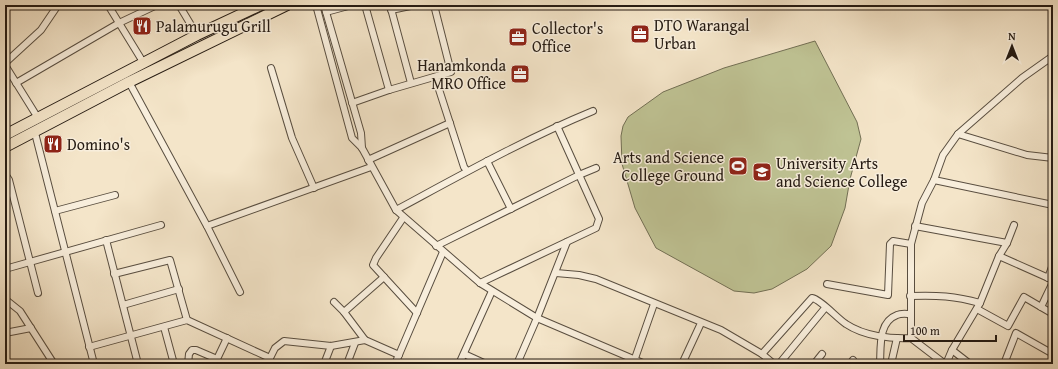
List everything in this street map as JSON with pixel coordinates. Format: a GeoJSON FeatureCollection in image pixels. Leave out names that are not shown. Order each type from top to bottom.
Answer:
{"type":"FeatureCollection","features":[{"type":"Feature","properties":{"kind":"main road"},"geometry":{"type":"LineString","coordinates":[[5,135],[246,8],[261,5]]}},
{"type":"Feature","properties":{"kind":"main road"},"geometry":{"type":"LineString","coordinates":[[5,147],[129,82],[288,5]]}},
{"type":"Feature","properties":{"kind":"street"},"geometry":{"type":"LineString","coordinates":[[38,118],[5,64],[41,30],[58,5]]}},
{"type":"Feature","properties":{"kind":"street"},"geometry":{"type":"LineString","coordinates":[[108,5],[143,62]]}},
{"type":"Feature","properties":{"kind":"street"},"geometry":{"type":"LineString","coordinates":[[16,83],[119,24],[157,5]]}},
{"type":"Feature","properties":{"kind":"street"},"geometry":{"type":"LineString","coordinates":[[179,5],[196,35]]}},
{"type":"Feature","properties":{"kind":"street"},"geometry":{"type":"LineString","coordinates":[[316,5],[352,138],[362,148],[371,167],[396,210],[403,218],[480,283],[492,291],[537,318],[634,361],[645,364]]}},
{"type":"Feature","properties":{"kind":"street"},"geometry":{"type":"LineString","coordinates":[[324,5],[361,133],[362,148]]}},
{"type":"Feature","properties":{"kind":"street"},"geometry":{"type":"LineString","coordinates":[[326,12],[352,5]]}},
{"type":"Feature","properties":{"kind":"street"},"geometry":{"type":"LineString","coordinates":[[365,5],[389,90]]}},
{"type":"Feature","properties":{"kind":"street"},"geometry":{"type":"LineString","coordinates":[[411,84],[391,8],[415,5]]}},
{"type":"Feature","properties":{"kind":"street"},"geometry":{"type":"LineString","coordinates":[[352,103],[389,90],[450,72],[434,5]]}},
{"type":"Feature","properties":{"kind":"street"},"geometry":{"type":"LineString","coordinates":[[912,338],[910,314],[911,244],[922,203],[934,180],[943,155],[958,134],[1022,78],[1053,56]]}},
{"type":"Feature","properties":{"kind":"street"},"geometry":{"type":"LineString","coordinates":[[271,68],[292,138],[314,188]]}},
{"type":"Feature","properties":{"kind":"street"},"geometry":{"type":"LineString","coordinates":[[435,77],[467,171]]}},
{"type":"Feature","properties":{"kind":"street"},"geometry":{"type":"LineString","coordinates":[[129,82],[207,226],[240,292]]}},
{"type":"Feature","properties":{"kind":"street"},"geometry":{"type":"LineString","coordinates":[[396,210],[467,171],[557,126],[593,111]]}},
{"type":"Feature","properties":{"kind":"street"},"geometry":{"type":"LineString","coordinates":[[368,160],[450,123]]}},
{"type":"Feature","properties":{"kind":"street"},"geometry":{"type":"LineString","coordinates":[[480,283],[596,228],[599,223],[599,219],[557,126]]}},
{"type":"Feature","properties":{"kind":"street"},"geometry":{"type":"LineString","coordinates":[[35,132],[94,364]]}},
{"type":"Feature","properties":{"kind":"street"},"geometry":{"type":"LineString","coordinates":[[958,134],[1027,155],[1053,158]]}},
{"type":"Feature","properties":{"kind":"street"},"geometry":{"type":"LineString","coordinates":[[487,161],[511,209]]}},
{"type":"Feature","properties":{"kind":"street"},"geometry":{"type":"LineString","coordinates":[[207,226],[371,167]]}},
{"type":"Feature","properties":{"kind":"street"},"geometry":{"type":"LineString","coordinates":[[436,246],[578,175],[596,168]]}},
{"type":"Feature","properties":{"kind":"street"},"geometry":{"type":"LineString","coordinates":[[5,174],[9,180],[38,293]]}},
{"type":"Feature","properties":{"kind":"street"},"geometry":{"type":"LineString","coordinates":[[934,180],[1053,205]]}},
{"type":"Feature","properties":{"kind":"street"},"geometry":{"type":"LineString","coordinates":[[55,211],[115,195]]}},
{"type":"Feature","properties":{"kind":"street"},"geometry":{"type":"LineString","coordinates":[[403,218],[373,265],[417,313]]}},
{"type":"Feature","properties":{"kind":"street"},"geometry":{"type":"LineString","coordinates":[[5,269],[160,225]]}},
{"type":"Feature","properties":{"kind":"street"},"geometry":{"type":"LineString","coordinates":[[762,354],[809,300],[815,299],[847,325],[870,334],[897,338],[912,338],[945,364],[980,303],[999,256],[1007,243],[1014,225]]}},
{"type":"Feature","properties":{"kind":"street"},"geometry":{"type":"LineString","coordinates":[[915,226],[1007,243]]}},
{"type":"Feature","properties":{"kind":"street"},"geometry":{"type":"LineString","coordinates":[[106,240],[138,364]]}},
{"type":"Feature","properties":{"kind":"street"},"geometry":{"type":"LineString","coordinates":[[517,364],[556,273],[566,242]]}},
{"type":"Feature","properties":{"kind":"street"},"geometry":{"type":"LineString","coordinates":[[827,284],[888,294],[891,242],[911,244]]}},
{"type":"Feature","properties":{"kind":"street"},"geometry":{"type":"LineString","coordinates":[[396,364],[443,252]]}},
{"type":"Feature","properties":{"kind":"street"},"geometry":{"type":"LineString","coordinates":[[999,256],[1051,280]]}},
{"type":"Feature","properties":{"kind":"street"},"geometry":{"type":"LineString","coordinates":[[114,274],[170,260],[187,320]]}},
{"type":"Feature","properties":{"kind":"street"},"geometry":{"type":"LineString","coordinates":[[1041,307],[1051,280],[1053,264]]}},
{"type":"Feature","properties":{"kind":"street"},"geometry":{"type":"LineString","coordinates":[[556,273],[588,276],[720,330],[762,354],[774,364]]}},
{"type":"Feature","properties":{"kind":"street"},"geometry":{"type":"LineString","coordinates":[[344,312],[384,277]]}},
{"type":"Feature","properties":{"kind":"street"},"geometry":{"type":"LineString","coordinates":[[123,305],[179,289]]}},
{"type":"Feature","properties":{"kind":"street"},"geometry":{"type":"LineString","coordinates":[[459,364],[492,291]]}},
{"type":"Feature","properties":{"kind":"street"},"geometry":{"type":"LineString","coordinates":[[910,296],[955,296],[980,303]]}},
{"type":"Feature","properties":{"kind":"street"},"geometry":{"type":"LineString","coordinates":[[977,309],[1008,326],[1024,297],[1053,314]]}},
{"type":"Feature","properties":{"kind":"street"},"geometry":{"type":"LineString","coordinates":[[5,299],[20,311],[54,364]]}},
{"type":"Feature","properties":{"kind":"street"},"geometry":{"type":"LineString","coordinates":[[334,302],[344,312],[365,340],[399,355]]}},
{"type":"Feature","properties":{"kind":"street"},"geometry":{"type":"LineString","coordinates":[[634,361],[654,304]]}},
{"type":"Feature","properties":{"kind":"street"},"geometry":{"type":"LineString","coordinates":[[779,364],[825,308]]}},
{"type":"Feature","properties":{"kind":"street"},"geometry":{"type":"LineString","coordinates":[[880,364],[881,336],[884,326],[897,315],[910,314]]}},
{"type":"Feature","properties":{"kind":"street"},"geometry":{"type":"LineString","coordinates":[[90,347],[187,320],[270,358]]}},
{"type":"Feature","properties":{"kind":"street"},"geometry":{"type":"LineString","coordinates":[[682,364],[701,323]]}},
{"type":"Feature","properties":{"kind":"street"},"geometry":{"type":"LineString","coordinates":[[164,327],[174,364]]}},
{"type":"Feature","properties":{"kind":"street"},"geometry":{"type":"LineString","coordinates":[[5,333],[31,328]]}},
{"type":"Feature","properties":{"kind":"street"},"geometry":{"type":"LineString","coordinates":[[1004,364],[1016,333],[1053,354]]}},
{"type":"Feature","properties":{"kind":"street"},"geometry":{"type":"LineString","coordinates":[[188,364],[188,354],[192,350],[196,350],[217,361],[227,338]]}},
{"type":"Feature","properties":{"kind":"street"},"geometry":{"type":"LineString","coordinates":[[891,364],[897,338]]}},
{"type":"Feature","properties":{"kind":"street"},"geometry":{"type":"LineString","coordinates":[[267,364],[275,348],[284,341],[330,346],[355,343],[365,340]]}},
{"type":"Feature","properties":{"kind":"street"},"geometry":{"type":"LineString","coordinates":[[347,364],[355,343]]}},
{"type":"Feature","properties":{"kind":"street"},"geometry":{"type":"LineString","coordinates":[[324,364],[330,346]]}},
{"type":"Feature","properties":{"kind":"street"},"geometry":{"type":"LineString","coordinates":[[952,350],[970,364]]}},
{"type":"Feature","properties":{"kind":"street"},"geometry":{"type":"LineString","coordinates":[[464,354],[486,364]]}},
{"type":"Feature","properties":{"kind":"street"},"geometry":{"type":"LineString","coordinates":[[814,364],[822,354]]}},
{"type":"Feature","properties":{"kind":"green space","name":"Arts and Science College Ground"},"geometry":{"type":"Polygon","coordinates":[[[815,41],[857,122],[861,139],[850,179],[845,208],[831,246],[807,269],[772,289],[754,293],[734,291],[656,248],[635,208],[622,164],[621,136],[623,126],[628,117],[663,92],[724,68],[815,41]]]}},
{"type":"Feature","properties":{"kind":"place","name":"Palamurugu Grill"},"geometry":{"type":"Point","coordinates":[142,26]}},
{"type":"Feature","properties":{"kind":"place","name":"DTO Warangal Urban"},"geometry":{"type":"Point","coordinates":[640,34]}},
{"type":"Feature","properties":{"kind":"place","name":"Collector's Office"},"geometry":{"type":"Point","coordinates":[518,37]}},
{"type":"Feature","properties":{"kind":"place","name":"Hanamkonda MRO Office"},"geometry":{"type":"Point","coordinates":[520,74]}},
{"type":"Feature","properties":{"kind":"place","name":"Domino's"},"geometry":{"type":"Point","coordinates":[53,144]}},
{"type":"Feature","properties":{"kind":"place","name":"Arts and Science College Ground"},"geometry":{"type":"Point","coordinates":[738,166]}},
{"type":"Feature","properties":{"kind":"place","name":"University Arts and Science College"},"geometry":{"type":"Point","coordinates":[762,172]}}]}
